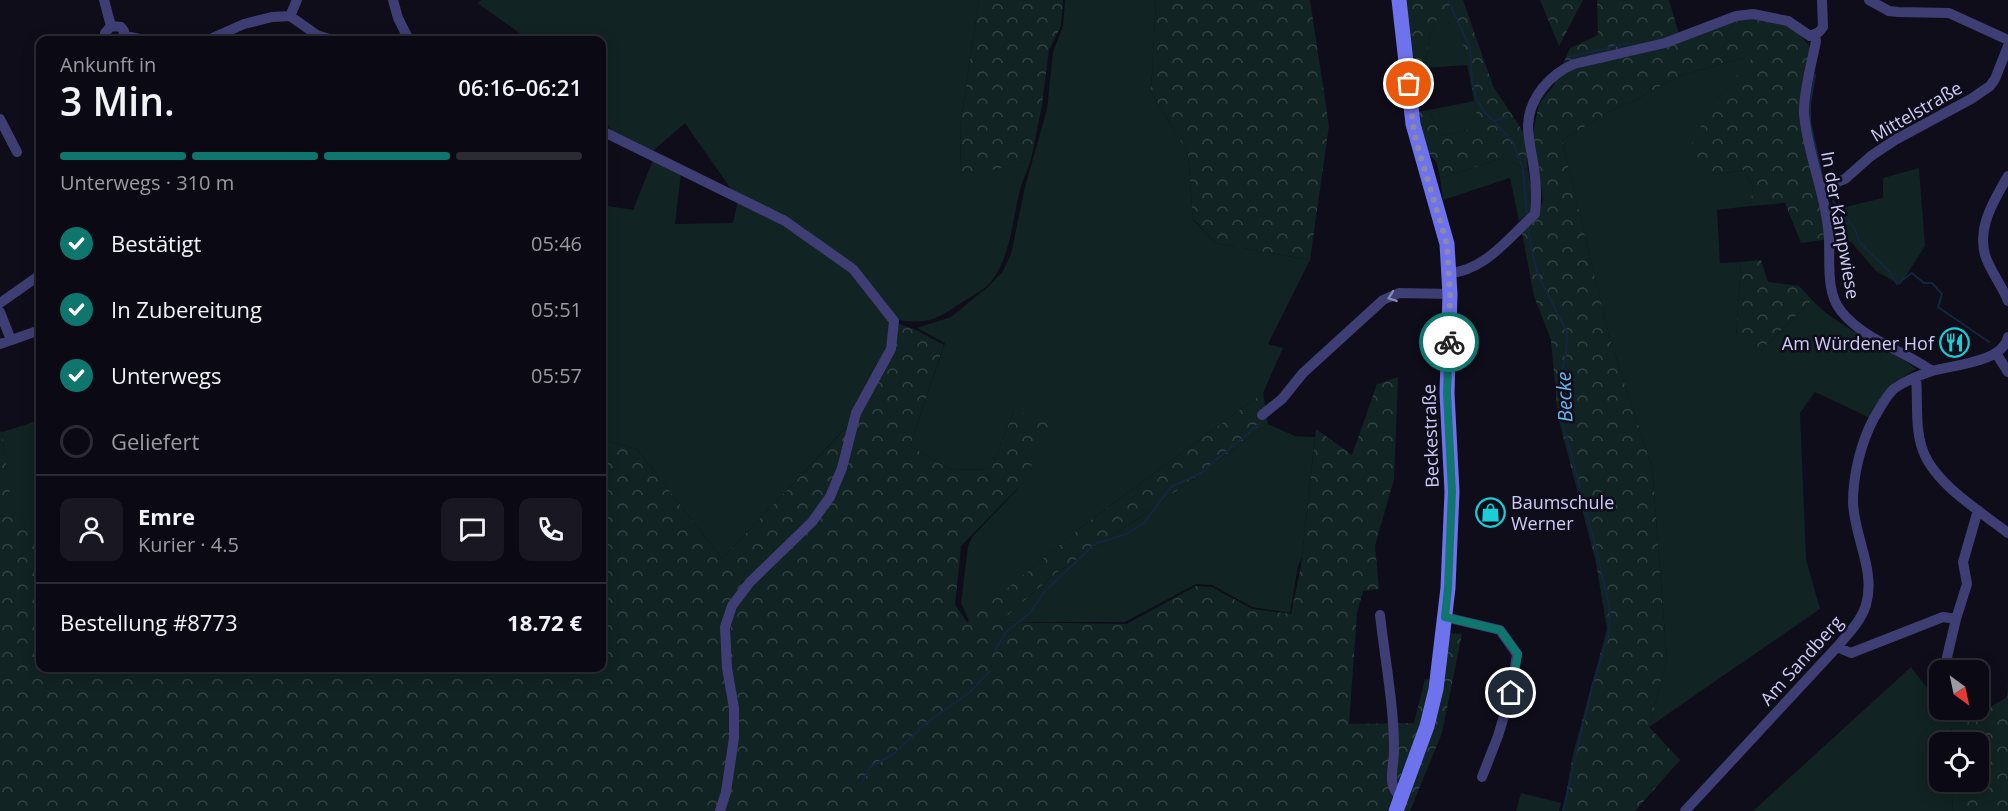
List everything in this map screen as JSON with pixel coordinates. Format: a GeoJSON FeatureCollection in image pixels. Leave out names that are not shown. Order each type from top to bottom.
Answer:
{"type":"FeatureCollection","features":[{"type":"Feature","properties":{"kind":"main road","name":"Beckestraße"},"geometry":{"type":"LineString","coordinates":[[1399,805],[1427,726],[1437,689],[1448,588],[1452,492],[1447,393],[1450,294],[1447,244],[1413,124],[1400,0]]}},
{"type":"Feature","properties":{"kind":"street"},"geometry":{"type":"LineString","coordinates":[[104,0],[111,26]]}},
{"type":"Feature","properties":{"kind":"street"},"geometry":{"type":"LineString","coordinates":[[290,16],[297,0]]}},
{"type":"Feature","properties":{"kind":"street"},"geometry":{"type":"LineString","coordinates":[[393,0],[398,18],[407,36]]}},
{"type":"Feature","properties":{"kind":"street","name":"In der Kampwiese"},"geometry":{"type":"LineString","coordinates":[[1822,0],[1822,27],[1815,35],[1816,41],[1804,112],[1811,155],[1821,189],[1829,239],[1828,260],[1834,301],[1841,312],[1868,336],[1917,360],[1932,371]]}},
{"type":"Feature","properties":{"kind":"street"},"geometry":{"type":"LineString","coordinates":[[1869,0],[1889,11],[1949,13],[2008,40]]}},
{"type":"Feature","properties":{"kind":"street"},"geometry":{"type":"LineString","coordinates":[[1449,273],[1461,272],[1481,262],[1535,214],[1534,166],[1528,121],[1533,104],[1540,92],[1548,81],[1563,69],[1574,64],[1665,43],[1736,16],[1753,14],[1778,17],[1810,36],[1815,35]]}},
{"type":"Feature","properties":{"kind":"street"},"geometry":{"type":"LineString","coordinates":[[217,36],[244,24],[272,17],[290,16],[320,36]]}},
{"type":"Feature","properties":{"kind":"street"},"geometry":{"type":"LineString","coordinates":[[111,26],[121,27],[123,36]]}},
{"type":"Feature","properties":{"kind":"street"},"geometry":{"type":"LineString","coordinates":[[105,36],[105,33],[111,26]]}},
{"type":"Feature","properties":{"kind":"street","name":"Mittelstraße"},"geometry":{"type":"LineString","coordinates":[[1821,189],[1845,179],[1871,156],[1895,140],[1971,99],[1990,86],[2008,46]]}},
{"type":"Feature","properties":{"kind":"street"},"geometry":{"type":"LineString","coordinates":[[0,119],[17,152]]}},
{"type":"Feature","properties":{"kind":"street"},"geometry":{"type":"LineString","coordinates":[[606,133],[785,220],[853,269],[894,321],[891,349],[856,413],[842,468],[830,498],[812,522],[750,582],[732,606],[725,627],[727,668],[734,708],[734,738],[726,792],[720,811]]}},
{"type":"Feature","properties":{"kind":"street"},"geometry":{"type":"LineString","coordinates":[[2008,176],[1989,208],[1983,241],[1986,255],[2008,301]]}},
{"type":"Feature","properties":{"kind":"street"},"geometry":{"type":"LineString","coordinates":[[0,303],[36,278]]}},
{"type":"Feature","properties":{"kind":"street"},"geometry":{"type":"LineString","coordinates":[[1262,415],[1282,399],[1304,373],[1383,300],[1399,293],[1450,294]]}},
{"type":"Feature","properties":{"kind":"street"},"geometry":{"type":"LineString","coordinates":[[0,312],[11,340]]}},
{"type":"Feature","properties":{"kind":"street"},"geometry":{"type":"LineString","coordinates":[[0,344],[36,331]]}},
{"type":"Feature","properties":{"kind":"street"},"geometry":{"type":"LineString","coordinates":[[2008,337],[2007,342],[1995,353],[2008,372]]}},
{"type":"Feature","properties":{"kind":"street","name":"Am Sandberg"},"geometry":{"type":"LineString","coordinates":[[1685,811],[1838,647],[1856,625],[1866,605],[1869,574],[1853,502],[1858,461],[1874,419],[1893,389],[1932,371],[1974,362],[1995,353]]}},
{"type":"Feature","properties":{"kind":"street"},"geometry":{"type":"LineString","coordinates":[[1916,378],[1921,447],[1929,465],[1978,510],[2008,532]]}},
{"type":"Feature","properties":{"kind":"street"},"geometry":{"type":"LineString","coordinates":[[1946,660],[1967,584],[1963,562],[1978,510]]}},
{"type":"Feature","properties":{"kind":"street","name":"Beckestraße"},"geometry":{"type":"LineString","coordinates":[[1380,615],[1392,715],[1394,750],[1392,784],[1399,805]]}},
{"type":"Feature","properties":{"kind":"street"},"geometry":{"type":"LineString","coordinates":[[1445,617],[1500,630],[1518,654],[1511,693],[1482,777]]}},
{"type":"Feature","properties":{"kind":"street"},"geometry":{"type":"LineString","coordinates":[[1838,647],[1851,653],[1943,617],[1956,619]]}},
{"type":"Feature","properties":{"kind":"green space"},"geometry":{"type":"Polygon","coordinates":[[[482,0],[979,0],[961,120],[960,177],[1031,160],[1021,186],[1003,261],[990,283],[983,289],[936,318],[913,322],[894,319],[855,267],[735,195],[685,123],[653,151],[611,130],[606,123],[606,36],[523,36],[477,3],[482,0]]]}},
{"type":"Feature","properties":{"kind":"green space"},"geometry":{"type":"Polygon","coordinates":[[[979,0],[1063,0],[1061,26],[1049,50],[1042,105],[1031,160],[960,178],[961,120],[979,0]]]}},
{"type":"Feature","properties":{"kind":"green space"},"geometry":{"type":"Polygon","coordinates":[[[1065,0],[1156,0],[1151,92],[1188,153],[1193,220],[1216,243],[1310,260],[1268,344],[1283,348],[1263,393],[1080,528],[969,621],[961,603],[968,546],[972,537],[1025,481],[1014,411],[991,469],[952,470],[910,446],[945,343],[917,328],[951,317],[990,285],[1003,271],[1011,254],[1025,187],[1047,109],[1053,52],[1063,26],[1065,0]]]}},
{"type":"Feature","properties":{"kind":"green space"},"geometry":{"type":"Polygon","coordinates":[[[1156,0],[1310,0],[1329,126],[1310,260],[1216,243],[1193,219],[1188,153],[1151,92],[1156,0]]]}},
{"type":"Feature","properties":{"kind":"green space"},"geometry":{"type":"Polygon","coordinates":[[[1406,0],[1463,0],[1493,86],[1524,133],[1528,170],[1504,158],[1440,178],[1437,163],[1427,151],[1417,112],[1428,110],[1442,136],[1479,127],[1462,38],[1440,13],[1430,35],[1425,68],[1412,70],[1406,0]]]}},
{"type":"Feature","properties":{"kind":"green space"},"geometry":{"type":"Polygon","coordinates":[[[1540,0],[1583,0],[1559,46],[1540,0]]]}},
{"type":"Feature","properties":{"kind":"green space"},"geometry":{"type":"Polygon","coordinates":[[[1597,0],[1669,0],[1681,41],[1735,22],[1763,18],[1776,20],[1789,26],[1800,35],[1809,46],[1804,112],[1829,239],[1801,243],[1785,203],[1750,206],[1753,187],[1744,170],[1711,175],[1685,164],[1694,138],[1716,100],[1752,58],[1738,59],[1679,76],[1630,103],[1614,109],[1562,140],[1609,336],[1652,467],[1667,660],[1649,727],[1680,760],[1635,811],[1563,811],[1573,754],[1607,629],[1596,563],[1558,417],[1551,340],[1534,296],[1522,233],[1538,218],[1543,199],[1533,133],[1539,104],[1554,85],[1570,48],[1598,35],[1597,0]]]}},
{"type":"Feature","properties":{"kind":"green space"},"geometry":{"type":"Polygon","coordinates":[[[1440,12],[1462,38],[1468,65],[1425,68],[1430,35],[1440,12]]]}},
{"type":"Feature","properties":{"kind":"green space"},"geometry":{"type":"Polygon","coordinates":[[[1753,58],[1716,100],[1711,175],[1744,170],[1753,187],[1750,206],[1717,210],[1720,263],[1741,262],[1736,338],[1760,351],[1812,300],[1849,329],[1916,369],[1893,383],[1870,418],[1815,392],[1800,413],[1806,559],[1820,609],[1649,727],[1667,660],[1652,467],[1609,336],[1562,140],[1614,109],[1630,103],[1679,76],[1738,59],[1753,58]]]}},
{"type":"Feature","properties":{"kind":"green space"},"geometry":{"type":"Polygon","coordinates":[[[1474,101],[1480,127],[1442,136],[1428,110],[1474,101]]]}},
{"type":"Feature","properties":{"kind":"green space"},"geometry":{"type":"Polygon","coordinates":[[[1504,158],[1528,170],[1533,196],[1532,211],[1519,221],[1510,178],[1443,200],[1440,178],[1504,158]]]}},
{"type":"Feature","properties":{"kind":"green space"},"geometry":{"type":"Polygon","coordinates":[[[653,160],[681,173],[675,224],[733,223],[738,200],[783,223],[851,271],[890,322],[888,348],[853,420],[722,559],[637,449],[606,441],[606,206],[633,210],[653,160]]]}},
{"type":"Feature","properties":{"kind":"green space"},"geometry":{"type":"Polygon","coordinates":[[[1919,168],[1925,246],[1900,285],[1876,271],[1851,242],[1837,242],[1833,210],[1883,198],[1883,178],[1919,168]]]}},
{"type":"Feature","properties":{"kind":"green space"},"geometry":{"type":"Polygon","coordinates":[[[1761,260],[1768,282],[1799,286],[1812,300],[1760,351],[1740,352],[1736,338],[1741,262],[1761,260]]]}},
{"type":"Feature","properties":{"kind":"green space"},"geometry":{"type":"Polygon","coordinates":[[[894,322],[916,330],[944,345],[910,446],[952,470],[991,469],[1014,411],[1050,422],[1025,481],[961,546],[955,605],[967,622],[1080,528],[1263,393],[1268,424],[1145,514],[1056,573],[1000,622],[1127,624],[1196,586],[1212,587],[1252,609],[1291,614],[1301,566],[1316,429],[1352,455],[1377,384],[1398,377],[1394,479],[1375,546],[1379,589],[1363,591],[1357,613],[1349,724],[1414,723],[1425,679],[1430,680],[1421,723],[1387,811],[0,811],[0,431],[2,432],[12,510],[36,525],[36,672],[606,672],[606,441],[637,449],[722,559],[859,414],[880,376],[894,322]]]}},
{"type":"Feature","properties":{"kind":"green space"},"geometry":{"type":"Polygon","coordinates":[[[36,421],[36,525],[11,510],[2,432],[36,421]]]}},
{"type":"Feature","properties":{"kind":"green space"},"geometry":{"type":"Polygon","coordinates":[[[1268,424],[1295,436],[1315,437],[1302,557],[1298,566],[1290,613],[1252,607],[1212,585],[1196,584],[1125,622],[1000,622],[1056,573],[1145,514],[1268,424]]]}},
{"type":"Feature","properties":{"kind":"green space"},"geometry":{"type":"Polygon","coordinates":[[[1449,633],[1462,634],[1442,733],[1410,811],[1401,811],[1449,633]]]}},
{"type":"Feature","properties":{"kind":"green space"},"geometry":{"type":"Polygon","coordinates":[[[1911,667],[1929,691],[1929,720],[1948,720],[1949,722],[1952,732],[1929,732],[1929,792],[1953,792],[1952,811],[1753,811],[1911,667]]]}},
{"type":"Feature","properties":{"kind":"green space"},"geometry":{"type":"Polygon","coordinates":[[[2008,684],[2008,811],[1952,811],[1953,792],[1989,792],[1989,732],[1953,732],[1946,720],[1989,720],[1989,708],[2007,697],[2008,684]]]}},
{"type":"Feature","properties":{"kind":"green space"},"geometry":{"type":"Polygon","coordinates":[[[1521,793],[1561,803],[1559,811],[1516,811],[1521,793]]]}},
{"type":"Feature","properties":{"kind":"waterway","name":"Becke"},"geometry":{"type":"LineString","coordinates":[[1448,0],[1470,48],[1472,80],[1477,99],[1483,110],[1513,142],[1523,169],[1527,217]]}},
{"type":"Feature","properties":{"kind":"waterway"},"geometry":{"type":"LineString","coordinates":[[1568,57],[1629,43]]}},
{"type":"Feature","properties":{"kind":"waterway"},"geometry":{"type":"LineString","coordinates":[[1815,75],[1810,104],[1810,121],[1822,176]]}},
{"type":"Feature","properties":{"kind":"waterway"},"geometry":{"type":"LineString","coordinates":[[1494,121],[1508,116]]}},
{"type":"Feature","properties":{"kind":"waterway"},"geometry":{"type":"LineString","coordinates":[[1833,201],[1855,229],[1860,243],[1890,272],[1897,284],[1912,273],[1924,283],[1932,283],[1942,294],[1938,307],[1989,342]]}},
{"type":"Feature","properties":{"kind":"waterway","name":"Becke"},"geometry":{"type":"LineString","coordinates":[[1528,226],[1538,275],[1567,332],[1566,354],[1561,375],[1561,416],[1610,610],[1609,634],[1593,683],[1563,811]]}},
{"type":"Feature","properties":{"kind":"waterway"},"geometry":{"type":"LineString","coordinates":[[995,652],[1006,632],[1029,614],[1046,590],[1095,544],[1126,534],[1144,523],[1171,487],[1201,473],[1259,424]]}},
{"type":"Feature","properties":{"kind":"waterway"},"geometry":{"type":"LineString","coordinates":[[861,784],[870,767],[894,754],[925,724],[970,692],[990,671]]}},
{"type":"Feature","properties":{"kind":"way so far"},"geometry":{"type":"LineString","coordinates":[[1409,84],[1417,144],[1447,244],[1450,294],[1449,342]]}},
{"type":"Feature","properties":{"kind":"place","name":"Am Würdener Hof"},"geometry":{"type":"Point","coordinates":[1955,343]}},
{"type":"Feature","properties":{"kind":"place","name":"Baumschule Werner"},"geometry":{"type":"Point","coordinates":[1490,512]}},
{"type":"Feature","properties":{"kind":"route"},"geometry":{"type":"LineString","coordinates":[[1449,342],[1447,393],[1452,492],[1445,617],[1500,630],[1518,654],[1511,693]]}}]}
